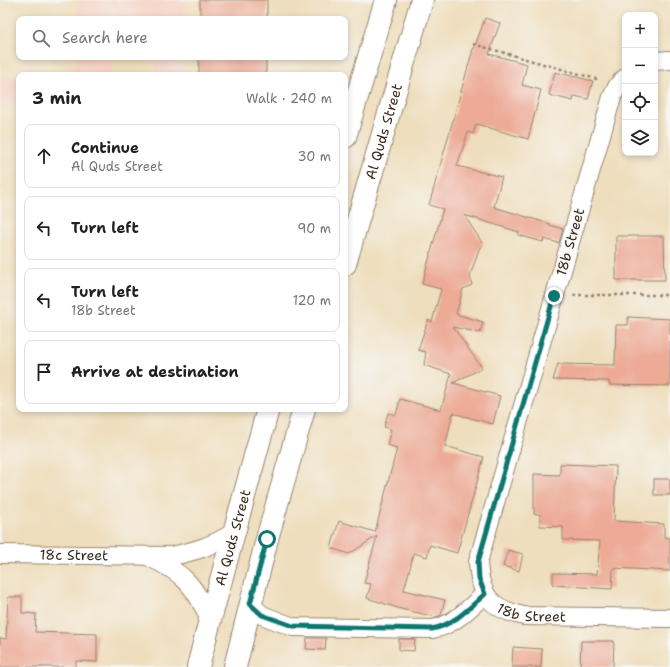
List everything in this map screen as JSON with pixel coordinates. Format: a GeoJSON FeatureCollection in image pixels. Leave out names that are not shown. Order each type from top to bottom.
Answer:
{"type":"FeatureCollection","features":[{"type":"Feature","properties":{"kind":"main road"},"geometry":{"type":"LineString","coordinates":[[348,127],[386,0]]}},
{"type":"Feature","properties":{"kind":"main road","name":"Al Quds Street"},"geometry":{"type":"LineString","coordinates":[[348,253],[422,0]]}},
{"type":"Feature","properties":{"kind":"main road","name":"Al Quds Street"},"geometry":{"type":"LineString","coordinates":[[198,667],[233,533],[267,412]]}},
{"type":"Feature","properties":{"kind":"main road"},"geometry":{"type":"LineString","coordinates":[[234,667],[303,412]]}},
{"type":"Feature","properties":{"kind":"street"},"geometry":{"type":"LineString","coordinates":[[658,61],[670,60]]}},
{"type":"Feature","properties":{"kind":"street","name":"18b Street"},"geometry":{"type":"LineString","coordinates":[[622,81],[612,97],[554,296],[478,562],[479,579],[485,594],[495,605],[508,613],[524,616],[670,618]]}},
{"type":"Feature","properties":{"kind":"street","name":"18c Street"},"geometry":{"type":"LineString","coordinates":[[0,554],[171,556],[194,552],[215,544],[233,533]]}},
{"type":"Feature","properties":{"kind":"street","name":"18c Street"},"geometry":{"type":"LineString","coordinates":[[148,556],[169,566],[187,581],[201,599],[210,620]]}},
{"type":"Feature","properties":{"kind":"street"},"geometry":{"type":"LineString","coordinates":[[250,604],[262,615],[293,626],[432,629],[441,628],[449,624],[485,594]]}},
{"type":"Feature","properties":{"kind":"path"},"geometry":{"type":"LineString","coordinates":[[473,44],[622,81]]}},
{"type":"Feature","properties":{"kind":"path"},"geometry":{"type":"LineString","coordinates":[[554,296],[670,295]]}},
{"type":"Feature","properties":{"kind":"shaded area"},"geometry":{"type":"Polygon","coordinates":[[[78,0],[184,0],[184,16],[78,16],[78,0]]]}},
{"type":"Feature","properties":{"kind":"shaded area"},"geometry":{"type":"Polygon","coordinates":[[[77,60],[112,60],[111,72],[70,72],[77,64],[77,60]]]}},
{"type":"Feature","properties":{"kind":"shaded area"},"geometry":{"type":"Polygon","coordinates":[[[156,60],[183,60],[183,72],[156,72],[156,60]]]}},
{"type":"Feature","properties":{"kind":"shaded area"},"geometry":{"type":"Polygon","coordinates":[[[0,78],[16,78],[16,104],[0,103],[0,78]]]}},
{"type":"Feature","properties":{"kind":"building"},"geometry":{"type":"Polygon","coordinates":[[[200,0],[267,0],[267,16],[200,16],[200,0]]]}},
{"type":"Feature","properties":{"kind":"building"},"geometry":{"type":"Polygon","coordinates":[[[485,18],[500,23],[489,54],[527,64],[522,85],[541,90],[528,139],[476,124],[473,134],[468,132],[457,166],[502,177],[494,207],[563,229],[559,243],[544,239],[543,242],[518,235],[519,232],[464,215],[483,244],[479,249],[470,276],[472,285],[463,289],[456,314],[483,322],[480,333],[453,327],[482,368],[453,383],[500,396],[493,424],[453,413],[445,446],[484,457],[457,553],[430,545],[427,557],[414,553],[404,590],[445,600],[441,615],[436,617],[401,609],[367,598],[371,584],[364,583],[377,536],[349,554],[331,548],[339,521],[375,532],[397,448],[387,445],[391,429],[384,427],[388,413],[396,415],[400,399],[441,410],[451,374],[424,365],[426,352],[418,350],[428,320],[432,322],[441,289],[422,284],[443,209],[429,205],[473,49],[485,18]]]}},
{"type":"Feature","properties":{"kind":"building"},"geometry":{"type":"Polygon","coordinates":[[[199,60],[266,60],[266,72],[199,72],[199,60]]]}},
{"type":"Feature","properties":{"kind":"building"},"geometry":{"type":"Polygon","coordinates":[[[555,72],[593,81],[588,99],[574,96],[573,101],[549,95],[555,72]]]}},
{"type":"Feature","properties":{"kind":"building"},"geometry":{"type":"Polygon","coordinates":[[[616,236],[664,236],[665,280],[616,280],[616,236]]]}},
{"type":"Feature","properties":{"kind":"building"},"geometry":{"type":"Polygon","coordinates":[[[628,317],[670,319],[670,386],[609,385],[609,381],[553,380],[558,364],[615,365],[616,325],[628,325],[628,317]]]}},
{"type":"Feature","properties":{"kind":"building"},"geometry":{"type":"Polygon","coordinates":[[[560,464],[616,466],[614,521],[664,524],[664,537],[670,538],[670,571],[613,568],[612,589],[553,585],[553,573],[597,574],[600,541],[563,540],[563,527],[540,526],[540,514],[534,514],[534,474],[560,475],[560,464]]]}},
{"type":"Feature","properties":{"kind":"building"},"geometry":{"type":"Polygon","coordinates":[[[654,479],[670,479],[670,495],[654,495],[654,479]]]}},
{"type":"Feature","properties":{"kind":"building"},"geometry":{"type":"Polygon","coordinates":[[[508,550],[523,554],[519,571],[503,566],[508,550]]]}},
{"type":"Feature","properties":{"kind":"building"},"geometry":{"type":"Polygon","coordinates":[[[8,597],[22,597],[22,613],[36,614],[35,632],[97,634],[97,662],[76,661],[76,667],[0,667],[0,638],[6,639],[8,597]]]}},
{"type":"Feature","properties":{"kind":"building"},"geometry":{"type":"Polygon","coordinates":[[[307,638],[326,638],[325,650],[306,649],[307,638]]]}},
{"type":"Feature","properties":{"kind":"building"},"geometry":{"type":"Polygon","coordinates":[[[399,639],[415,639],[414,651],[399,650],[399,639]]]}},
{"type":"Feature","properties":{"kind":"building"},"geometry":{"type":"Polygon","coordinates":[[[581,641],[614,641],[613,667],[580,667],[581,641]]]}},
{"type":"Feature","properties":{"kind":"building"},"geometry":{"type":"Polygon","coordinates":[[[513,647],[542,649],[541,667],[512,667],[513,647]]]}},
{"type":"Feature","properties":{"kind":"route"},"geometry":{"type":"LineString","coordinates":[[267,539],[250,604],[262,615],[277,622],[293,626],[432,629],[441,628],[458,618],[485,594],[479,579],[478,562],[554,296]]}}]}
